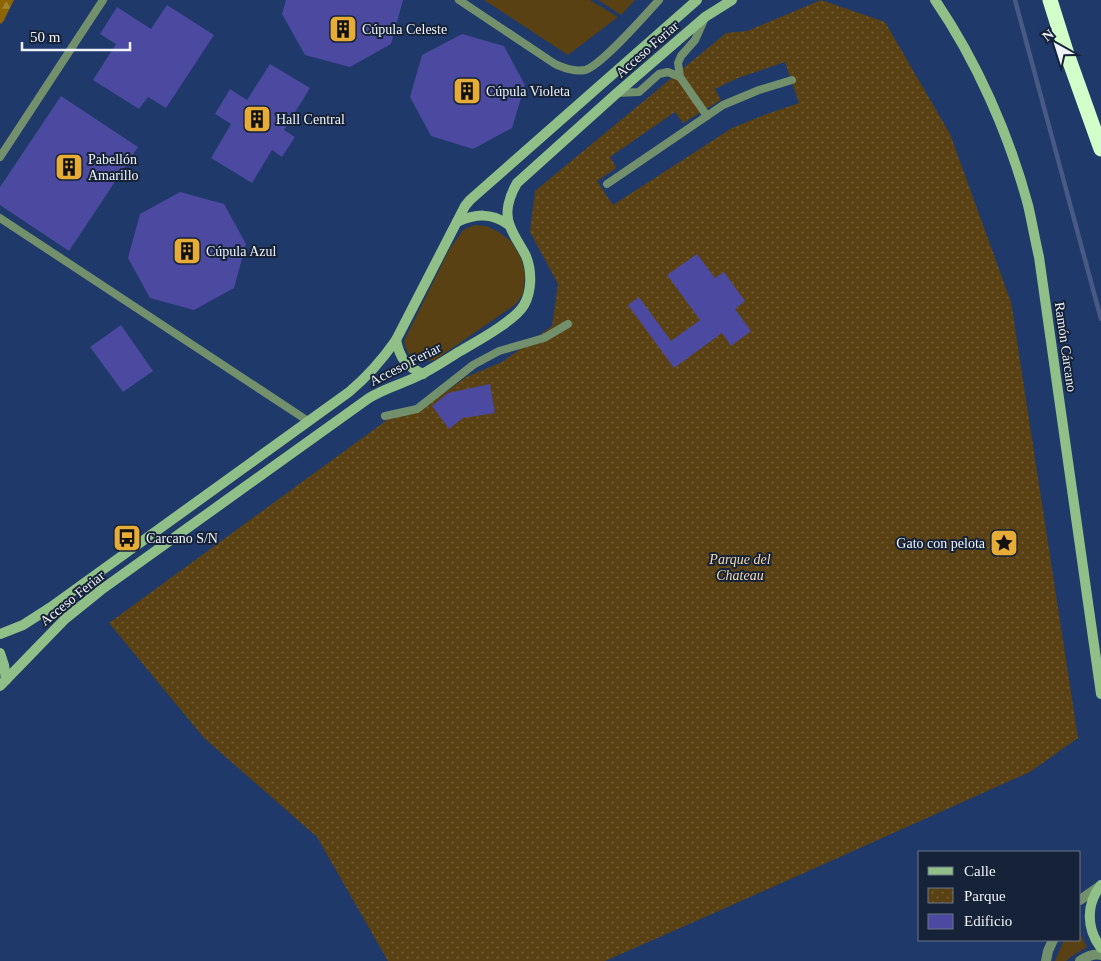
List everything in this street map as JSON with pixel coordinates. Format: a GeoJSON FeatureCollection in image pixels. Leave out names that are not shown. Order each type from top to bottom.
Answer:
{"type":"FeatureCollection","features":[{"type":"Feature","properties":{"kind":"highway"},"geometry":{"type":"LineString","coordinates":[[1050,0],[1101,149]]}},
{"type":"Feature","properties":{"kind":"main road","name":"Acceso Feriar"},"geometry":{"type":"LineString","coordinates":[[0,634],[23,625],[43,613],[349,392],[365,378],[396,340],[465,206],[470,200],[697,0]]}},
{"type":"Feature","properties":{"kind":"main road","name":"Acceso Feriar"},"geometry":{"type":"LineString","coordinates":[[3,683],[65,618],[101,590],[369,398],[423,374],[490,333],[520,310],[525,303],[530,286],[530,273],[528,261],[509,224],[508,203],[517,183],[705,17],[732,0]]}},
{"type":"Feature","properties":{"kind":"main road","name":"Ramón Cárcano"},"geometry":{"type":"LineString","coordinates":[[935,0],[977,73],[1001,124],[1031,219],[1039,257],[1101,694]]}},
{"type":"Feature","properties":{"kind":"main road","name":"Ramón Cárcano"},"geometry":{"type":"LineString","coordinates":[[940,0],[948,20]]}},
{"type":"Feature","properties":{"kind":"main road"},"geometry":{"type":"LineString","coordinates":[[457,222],[469,216],[489,216],[509,224]]}},
{"type":"Feature","properties":{"kind":"main road"},"geometry":{"type":"LineString","coordinates":[[396,340],[400,356],[412,369],[423,374]]}},
{"type":"Feature","properties":{"kind":"main road"},"geometry":{"type":"LineString","coordinates":[[0,653],[4,665],[3,683]]}},
{"type":"Feature","properties":{"kind":"main road"},"geometry":{"type":"LineString","coordinates":[[1100,885],[1093,897],[1089,910],[1093,936],[1101,948]]}},
{"type":"Feature","properties":{"kind":"street"},"geometry":{"type":"LineString","coordinates":[[1081,899],[1100,885]]}},
{"type":"Feature","properties":{"kind":"street"},"geometry":{"type":"LineString","coordinates":[[1046,961],[1053,941]]}},
{"type":"Feature","properties":{"kind":"street"},"geometry":{"type":"LineString","coordinates":[[1080,961],[1086,957],[1101,955]]}},
{"type":"Feature","properties":{"kind":"lane"},"geometry":{"type":"LineString","coordinates":[[0,157],[103,0]]}},
{"type":"Feature","properties":{"kind":"lane"},"geometry":{"type":"LineString","coordinates":[[458,0],[555,64],[571,70],[586,70],[602,59],[659,0]]}},
{"type":"Feature","properties":{"kind":"lane"},"geometry":{"type":"LineString","coordinates":[[705,17],[695,40],[680,56],[678,63],[680,77],[707,116]]}},
{"type":"Feature","properties":{"kind":"lane"},"geometry":{"type":"LineString","coordinates":[[617,93],[639,92],[659,74],[668,72],[680,77]]}},
{"type":"Feature","properties":{"kind":"lane"},"geometry":{"type":"LineString","coordinates":[[607,184],[724,105],[759,90],[792,80]]}},
{"type":"Feature","properties":{"kind":"lane"},"geometry":{"type":"LineString","coordinates":[[0,218],[308,421]]}},
{"type":"Feature","properties":{"kind":"lane"},"geometry":{"type":"LineString","coordinates":[[385,416],[416,410],[473,366],[499,351],[544,338],[568,324]]}},
{"type":"Feature","properties":{"kind":"green space"},"geometry":{"type":"Polygon","coordinates":[[[0,0],[14,0],[3,22],[0,24],[0,0]]]}},
{"type":"Feature","properties":{"kind":"green space"},"geometry":{"type":"Polygon","coordinates":[[[484,0],[590,0],[618,17],[568,55],[484,0]]]}},
{"type":"Feature","properties":{"kind":"green space"},"geometry":{"type":"Polygon","coordinates":[[[598,0],[635,0],[621,15],[598,0]]]}},
{"type":"Feature","properties":{"kind":"green space","name":"Parque del Chateau"},"geometry":{"type":"Polygon","coordinates":[[[821,0],[885,22],[950,134],[1011,302],[1078,738],[1030,772],[605,961],[388,961],[317,837],[204,738],[109,623],[391,417],[433,401],[466,377],[502,362],[552,326],[558,284],[530,232],[535,191],[726,33],[747,31],[821,0]],[[785,62],[738,78],[715,89],[721,100],[683,123],[675,112],[610,157],[616,167],[615,169],[597,181],[613,205],[732,128],[799,103],[785,62]]]}},
{"type":"Feature","properties":{"kind":"green space"},"geometry":{"type":"Polygon","coordinates":[[[474,225],[486,226],[511,241],[521,258],[525,274],[523,294],[516,304],[435,360],[418,361],[408,353],[404,341],[449,250],[463,230],[474,225]]]}},
{"type":"Feature","properties":{"kind":"green space"},"geometry":{"type":"Polygon","coordinates":[[[1081,935],[1087,947],[1066,961],[1055,961],[1064,941],[1081,941],[1081,935]]]}},
{"type":"Feature","properties":{"kind":"building","name":"Cúpula Celeste"},"geometry":{"type":"Polygon","coordinates":[[[286,0],[403,0],[391,44],[350,67],[305,55],[282,14],[286,0]]]}},
{"type":"Feature","properties":{"kind":"building"},"geometry":{"type":"Polygon","coordinates":[[[167,5],[214,35],[166,108],[148,97],[139,109],[93,80],[116,44],[100,34],[117,7],[151,29],[167,5]]]}},
{"type":"Feature","properties":{"kind":"building","name":"Cúpula Violeta"},"geometry":{"type":"Polygon","coordinates":[[[462,34],[504,46],[525,85],[512,128],[473,149],[431,136],[410,97],[422,55],[462,34]]]}},
{"type":"Feature","properties":{"kind":"building","name":"Hall Central"},"geometry":{"type":"Polygon","coordinates":[[[270,64],[310,88],[284,130],[295,137],[282,157],[272,150],[252,183],[211,158],[231,124],[215,114],[230,89],[247,100],[270,64]]]}},
{"type":"Feature","properties":{"kind":"building","name":"Pabellón Amarillo"},"geometry":{"type":"Polygon","coordinates":[[[61,96],[138,147],[69,251],[0,205],[0,187],[61,96]]]}},
{"type":"Feature","properties":{"kind":"building","name":"Cúpula Azul"},"geometry":{"type":"Polygon","coordinates":[[[180,192],[224,204],[246,244],[234,288],[194,310],[150,298],[128,258],[140,214],[180,192]]]}},
{"type":"Feature","properties":{"kind":"building"},"geometry":{"type":"Polygon","coordinates":[[[697,254],[715,278],[724,272],[745,301],[735,309],[751,331],[731,346],[722,333],[674,368],[628,305],[639,297],[671,341],[700,320],[667,275],[697,254]]]}},
{"type":"Feature","properties":{"kind":"building"},"geometry":{"type":"Polygon","coordinates":[[[121,325],[153,371],[123,392],[90,347],[121,325]]]}},
{"type":"Feature","properties":{"kind":"building"},"geometry":{"type":"Polygon","coordinates":[[[490,384],[495,413],[463,418],[449,429],[432,406],[448,393],[490,384]]]}},
{"type":"Feature","properties":{"kind":"waterway"},"geometry":{"type":"LineString","coordinates":[[1015,0],[1101,319]]}},
{"type":"Feature","properties":{"kind":"place","name":"Cúpula Celeste"},"geometry":{"type":"Point","coordinates":[343,29]}},
{"type":"Feature","properties":{"kind":"place","name":"Cúpula Violeta"},"geometry":{"type":"Point","coordinates":[467,91]}},
{"type":"Feature","properties":{"kind":"place","name":"Hall Central"},"geometry":{"type":"Point","coordinates":[257,119]}},
{"type":"Feature","properties":{"kind":"place","name":"Pabellón Amarillo"},"geometry":{"type":"Point","coordinates":[69,167]}},
{"type":"Feature","properties":{"kind":"place","name":"Cúpula Azul"},"geometry":{"type":"Point","coordinates":[187,251]}},
{"type":"Feature","properties":{"kind":"place","name":"Carcano S/N"},"geometry":{"type":"Point","coordinates":[127,538]}},
{"type":"Feature","properties":{"kind":"place","name":"Gato con pelota"},"geometry":{"type":"Point","coordinates":[1004,543]}}]}
